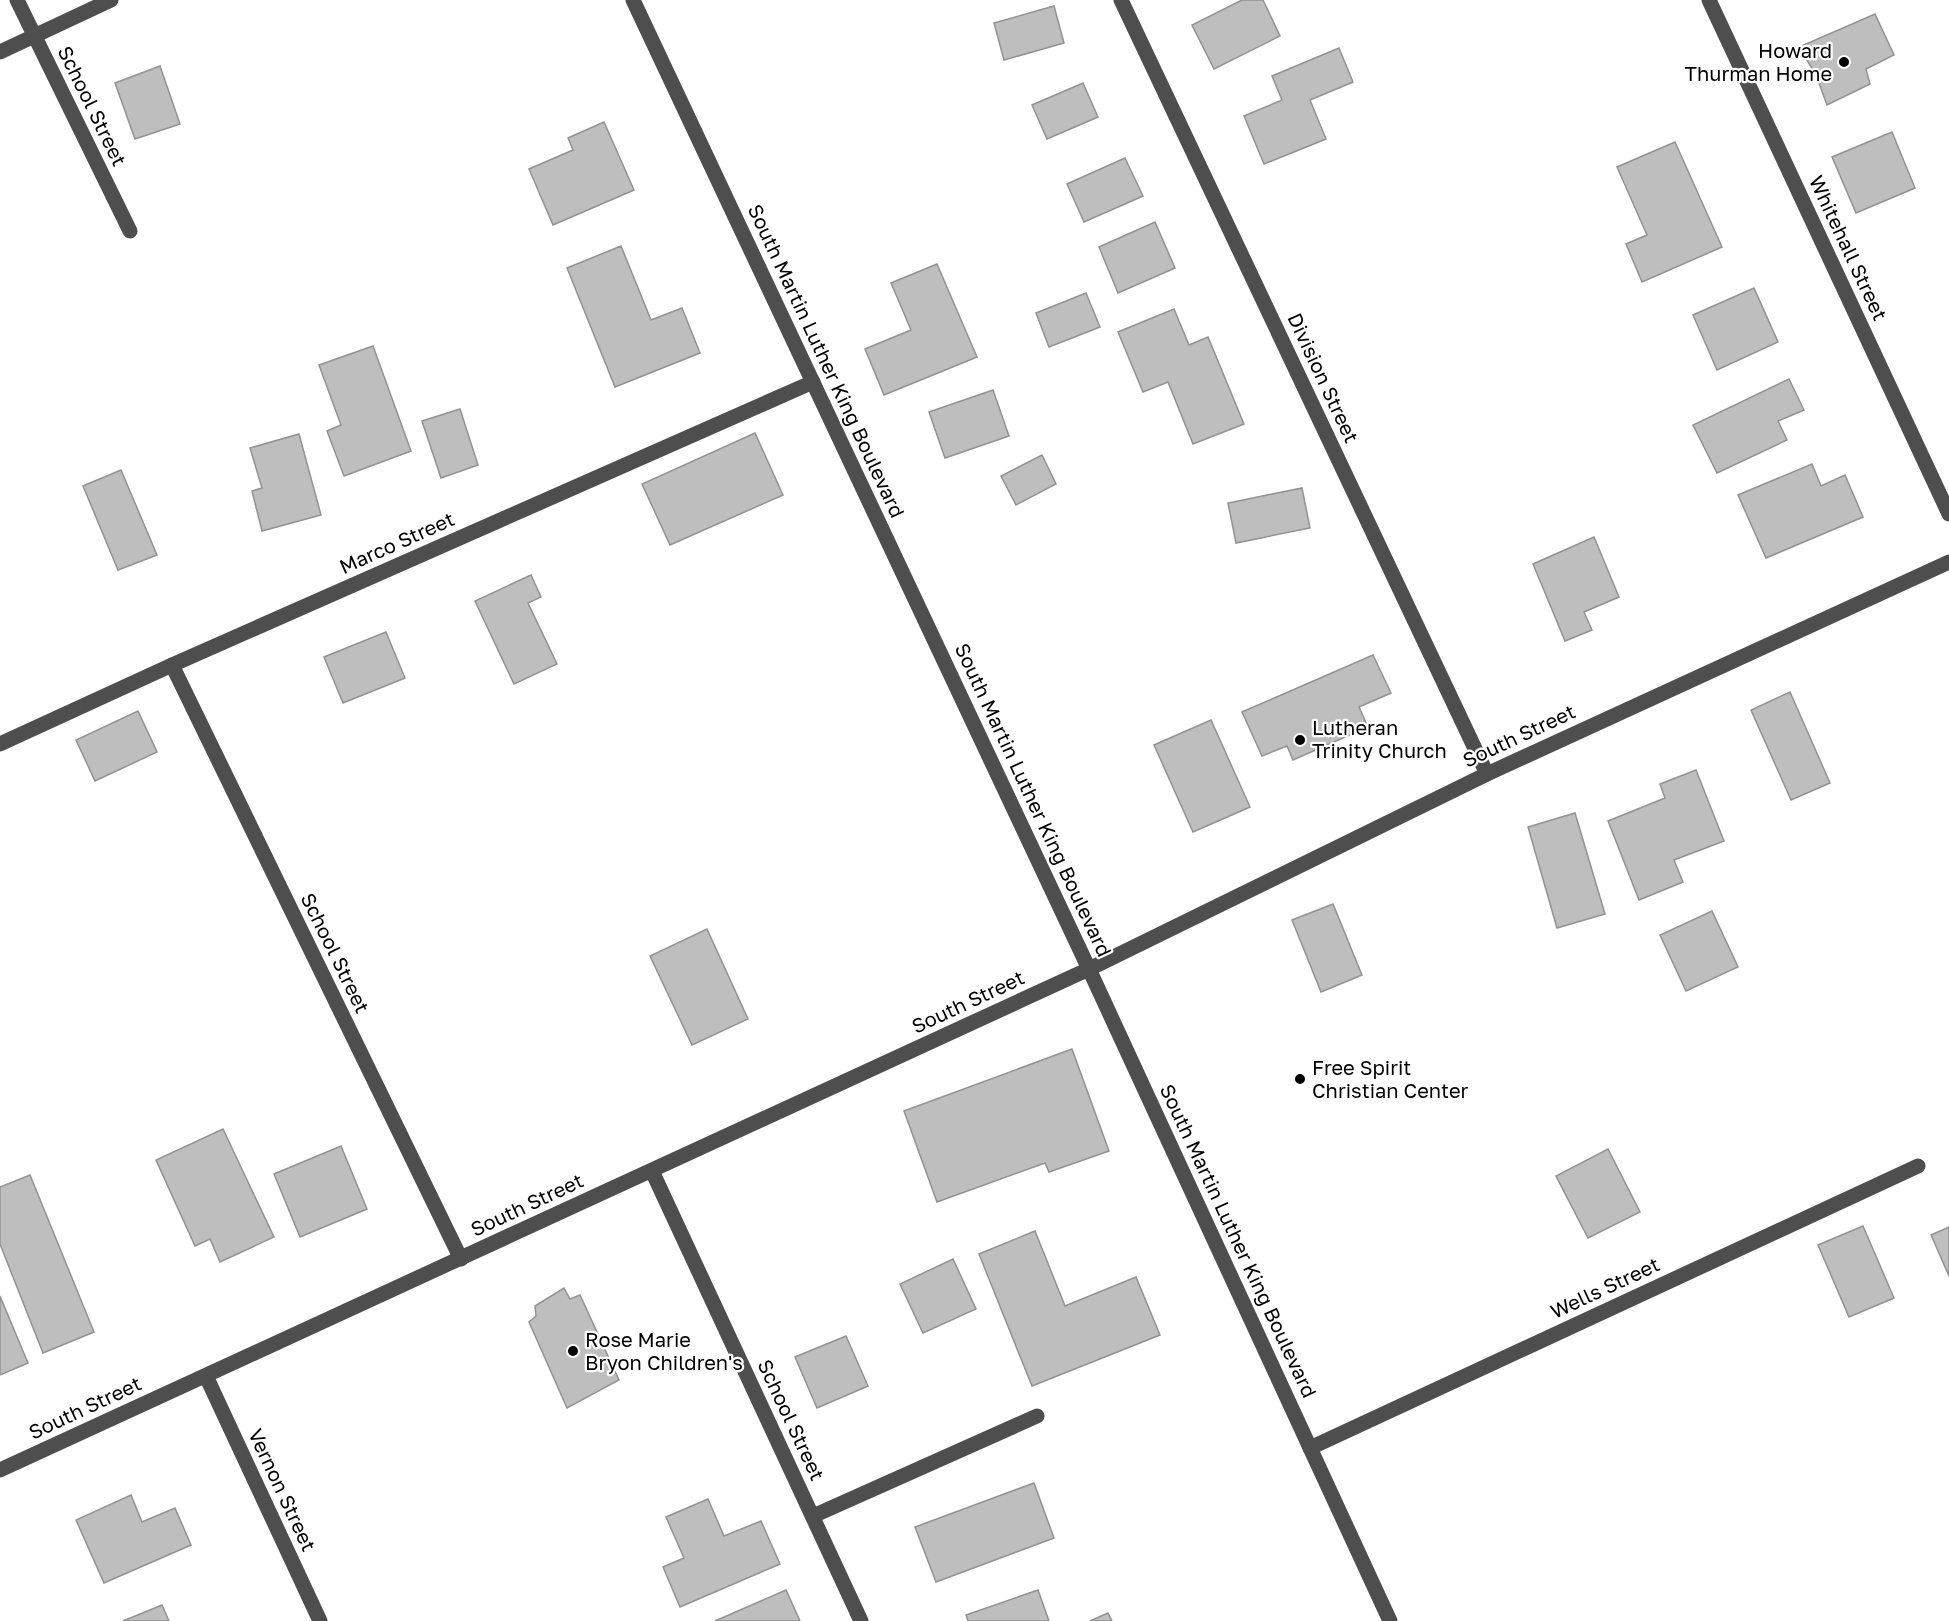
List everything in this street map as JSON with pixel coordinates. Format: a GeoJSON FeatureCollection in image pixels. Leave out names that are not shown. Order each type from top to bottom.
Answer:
{"type":"FeatureCollection","features":[{"type":"Feature","properties":{"kind":"street","name":"School Street"},"geometry":{"type":"LineString","coordinates":[[17,0],[129,231]]}},
{"type":"Feature","properties":{"kind":"street"},"geometry":{"type":"LineString","coordinates":[[0,52],[111,0]]}},
{"type":"Feature","properties":{"kind":"street","name":"South Martin Luther King Boulevard"},"geometry":{"type":"LineString","coordinates":[[633,0],[1089,969],[1390,1621]]}},
{"type":"Feature","properties":{"kind":"street","name":"Division Street"},"geometry":{"type":"LineString","coordinates":[[1121,0],[1486,774]]}},
{"type":"Feature","properties":{"kind":"street","name":"Whitehall Street"},"geometry":{"type":"LineString","coordinates":[[1709,0],[1949,514]]}},
{"type":"Feature","properties":{"kind":"street","name":"Marco Street"},"geometry":{"type":"LineString","coordinates":[[0,744],[172,665],[813,382]]}},
{"type":"Feature","properties":{"kind":"street","name":"South Street"},"geometry":{"type":"LineString","coordinates":[[0,1470],[1089,969],[1486,774],[1949,562]]}},
{"type":"Feature","properties":{"kind":"street","name":"School Street"},"geometry":{"type":"LineString","coordinates":[[172,665],[461,1258]]}},
{"type":"Feature","properties":{"kind":"street","name":"Wells Street"},"geometry":{"type":"LineString","coordinates":[[1310,1448],[1918,1166]]}},
{"type":"Feature","properties":{"kind":"street","name":"School Street"},"geometry":{"type":"LineString","coordinates":[[652,1171],[861,1621]]}},
{"type":"Feature","properties":{"kind":"street","name":"Vernon Street"},"geometry":{"type":"LineString","coordinates":[[206,1376],[320,1621]]}},
{"type":"Feature","properties":{"kind":"street"},"geometry":{"type":"LineString","coordinates":[[813,1516],[1037,1416]]}},
{"type":"Feature","properties":{"kind":"building"},"geometry":{"type":"Polygon","coordinates":[[[1242,0],[1263,0],[1280,36],[1214,69],[1192,25],[1242,0]]]}},
{"type":"Feature","properties":{"kind":"building"},"geometry":{"type":"Polygon","coordinates":[[[1054,6],[1064,43],[1004,60],[994,23],[1054,6]]]}},
{"type":"Feature","properties":{"kind":"building","name":"Howard Thurman Home"},"geometry":{"type":"Polygon","coordinates":[[[1875,14],[1894,55],[1866,69],[1870,84],[1827,105],[1816,75],[1799,47],[1875,14]]]}},
{"type":"Feature","properties":{"kind":"building"},"geometry":{"type":"Polygon","coordinates":[[[1339,48],[1353,82],[1310,100],[1326,139],[1264,164],[1244,116],[1282,100],[1272,76],[1339,48]]]}},
{"type":"Feature","properties":{"kind":"building"},"geometry":{"type":"Polygon","coordinates":[[[160,66],[180,124],[135,139],[115,83],[160,66]]]}},
{"type":"Feature","properties":{"kind":"building"},"geometry":{"type":"Polygon","coordinates":[[[1083,83],[1098,117],[1047,139],[1032,105],[1083,83]]]}},
{"type":"Feature","properties":{"kind":"building"},"geometry":{"type":"Polygon","coordinates":[[[604,122],[634,190],[553,225],[529,169],[573,150],[568,138],[604,122]]]}},
{"type":"Feature","properties":{"kind":"building"},"geometry":{"type":"Polygon","coordinates":[[[1892,132],[1915,188],[1856,213],[1832,157],[1892,132]]]}},
{"type":"Feature","properties":{"kind":"building"},"geometry":{"type":"Polygon","coordinates":[[[1675,142],[1722,247],[1642,282],[1626,244],[1647,235],[1617,167],[1675,142]]]}},
{"type":"Feature","properties":{"kind":"building"},"geometry":{"type":"Polygon","coordinates":[[[1125,158],[1143,196],[1084,222],[1067,184],[1125,158]]]}},
{"type":"Feature","properties":{"kind":"building"},"geometry":{"type":"Polygon","coordinates":[[[1155,222],[1175,268],[1118,293],[1099,247],[1155,222]]]}},
{"type":"Feature","properties":{"kind":"building"},"geometry":{"type":"Polygon","coordinates":[[[621,246],[651,320],[682,308],[700,353],[615,387],[567,268],[621,246]]]}},
{"type":"Feature","properties":{"kind":"building"},"geometry":{"type":"Polygon","coordinates":[[[937,264],[977,357],[884,395],[865,349],[911,330],[891,283],[937,264]]]}},
{"type":"Feature","properties":{"kind":"building"},"geometry":{"type":"Polygon","coordinates":[[[1754,288],[1778,342],[1717,370],[1693,315],[1754,288]]]}},
{"type":"Feature","properties":{"kind":"building"},"geometry":{"type":"Polygon","coordinates":[[[1086,293],[1100,327],[1049,347],[1036,313],[1086,293]]]}},
{"type":"Feature","properties":{"kind":"building"},"geometry":{"type":"Polygon","coordinates":[[[1174,309],[1189,345],[1208,337],[1244,424],[1193,444],[1168,382],[1143,392],[1118,332],[1174,309]]]}},
{"type":"Feature","properties":{"kind":"building"},"geometry":{"type":"Polygon","coordinates":[[[373,346],[411,451],[344,476],[327,431],[341,425],[319,365],[373,346]]]}},
{"type":"Feature","properties":{"kind":"building"},"geometry":{"type":"Polygon","coordinates":[[[1789,379],[1804,410],[1778,421],[1787,440],[1717,473],[1693,425],[1789,379]]]}},
{"type":"Feature","properties":{"kind":"building"},"geometry":{"type":"Polygon","coordinates":[[[993,390],[1009,436],[945,458],[929,412],[993,390]]]}},
{"type":"Feature","properties":{"kind":"building"},"geometry":{"type":"Polygon","coordinates":[[[460,409],[478,465],[441,478],[422,421],[460,409]]]}},
{"type":"Feature","properties":{"kind":"building"},"geometry":{"type":"Polygon","coordinates":[[[755,433],[783,495],[670,545],[642,484],[755,433]]]}},
{"type":"Feature","properties":{"kind":"building"},"geometry":{"type":"Polygon","coordinates":[[[299,434],[321,515],[262,531],[252,491],[262,488],[250,448],[299,434]]]}},
{"type":"Feature","properties":{"kind":"building"},"geometry":{"type":"Polygon","coordinates":[[[1042,455],[1056,484],[1016,505],[1001,476],[1042,455]]]}},
{"type":"Feature","properties":{"kind":"building"},"geometry":{"type":"Polygon","coordinates":[[[1812,464],[1821,486],[1845,475],[1863,517],[1766,558],[1738,495],[1812,464]]]}},
{"type":"Feature","properties":{"kind":"building"},"geometry":{"type":"Polygon","coordinates":[[[121,470],[157,555],[118,570],[83,486],[121,470]]]}},
{"type":"Feature","properties":{"kind":"building"},"geometry":{"type":"Polygon","coordinates":[[[1302,488],[1310,528],[1236,543],[1228,503],[1302,488]]]}},
{"type":"Feature","properties":{"kind":"building"},"geometry":{"type":"Polygon","coordinates":[[[1594,537],[1619,597],[1584,612],[1592,630],[1565,641],[1533,564],[1594,537]]]}},
{"type":"Feature","properties":{"kind":"building"},"geometry":{"type":"Polygon","coordinates":[[[531,575],[541,597],[528,603],[557,664],[514,684],[475,601],[531,575]]]}},
{"type":"Feature","properties":{"kind":"building"},"geometry":{"type":"Polygon","coordinates":[[[386,632],[405,678],[343,703],[324,657],[386,632]]]}},
{"type":"Feature","properties":{"kind":"building"},"geometry":{"type":"Polygon","coordinates":[[[1373,655],[1391,693],[1359,707],[1368,727],[1293,760],[1287,746],[1262,756],[1242,712],[1373,655]]]}},
{"type":"Feature","properties":{"kind":"building"},"geometry":{"type":"Polygon","coordinates":[[[1790,692],[1830,783],[1791,800],[1751,710],[1790,692]]]}},
{"type":"Feature","properties":{"kind":"building"},"geometry":{"type":"Polygon","coordinates":[[[138,711],[157,752],[95,781],[76,740],[138,711]]]}},
{"type":"Feature","properties":{"kind":"building"},"geometry":{"type":"Polygon","coordinates":[[[1211,720],[1250,807],[1193,832],[1154,745],[1211,720]]]}},
{"type":"Feature","properties":{"kind":"building"},"geometry":{"type":"Polygon","coordinates":[[[1696,770],[1724,841],[1674,860],[1683,882],[1639,900],[1608,821],[1665,798],[1660,784],[1696,770]]]}},
{"type":"Feature","properties":{"kind":"building"},"geometry":{"type":"Polygon","coordinates":[[[1575,813],[1605,914],[1557,928],[1528,827],[1575,813]]]}},
{"type":"Feature","properties":{"kind":"building"},"geometry":{"type":"Polygon","coordinates":[[[1333,904],[1362,975],[1321,992],[1292,920],[1333,904]]]}},
{"type":"Feature","properties":{"kind":"building"},"geometry":{"type":"Polygon","coordinates":[[[1712,911],[1738,967],[1686,991],[1660,935],[1712,911]]]}},
{"type":"Feature","properties":{"kind":"building"},"geometry":{"type":"Polygon","coordinates":[[[707,929],[748,1019],[692,1045],[650,956],[707,929]]]}},
{"type":"Feature","properties":{"kind":"building"},"geometry":{"type":"Polygon","coordinates":[[[1072,1049],[1109,1151],[1049,1172],[1045,1163],[937,1202],[904,1111],[1072,1049]]]}},
{"type":"Feature","properties":{"kind":"building"},"geometry":{"type":"Polygon","coordinates":[[[223,1129],[274,1237],[220,1262],[210,1239],[195,1246],[156,1160],[223,1129]]]}},
{"type":"Feature","properties":{"kind":"building"},"geometry":{"type":"Polygon","coordinates":[[[341,1146],[367,1209],[300,1237],[274,1174],[341,1146]]]}},
{"type":"Feature","properties":{"kind":"building"},"geometry":{"type":"Polygon","coordinates":[[[1608,1149],[1640,1212],[1588,1238],[1556,1176],[1608,1149]]]}},
{"type":"Feature","properties":{"kind":"building"},"geometry":{"type":"Polygon","coordinates":[[[30,1175],[94,1332],[43,1353],[0,1244],[0,1187],[30,1175]]]}},
{"type":"Feature","properties":{"kind":"building"},"geometry":{"type":"Polygon","coordinates":[[[1863,1226],[1894,1298],[1849,1317],[1818,1245],[1863,1226]]]}},
{"type":"Feature","properties":{"kind":"building"},"geometry":{"type":"Polygon","coordinates":[[[1949,1227],[1949,1276],[1931,1235],[1949,1227]]]}},
{"type":"Feature","properties":{"kind":"building"},"geometry":{"type":"Polygon","coordinates":[[[1035,1231],[1065,1306],[1136,1277],[1160,1335],[1032,1386],[979,1254],[1035,1231]]]}},
{"type":"Feature","properties":{"kind":"building"},"geometry":{"type":"Polygon","coordinates":[[[953,1259],[976,1309],[923,1333],[900,1284],[953,1259]]]}},
{"type":"Feature","properties":{"kind":"building","name":"Rose Marie Bryon Children's"},"geometry":{"type":"Polygon","coordinates":[[[564,1288],[570,1299],[580,1295],[619,1380],[567,1408],[529,1322],[536,1316],[535,1306],[564,1288]]]}},
{"type":"Feature","properties":{"kind":"building"},"geometry":{"type":"Polygon","coordinates":[[[0,1296],[28,1363],[0,1375],[0,1296]]]}},
{"type":"Feature","properties":{"kind":"building"},"geometry":{"type":"Polygon","coordinates":[[[846,1336],[868,1386],[817,1408],[795,1357],[846,1336]]]}},
{"type":"Feature","properties":{"kind":"building"},"geometry":{"type":"Polygon","coordinates":[[[1034,1483],[1054,1538],[936,1582],[915,1527],[1034,1483]]]}},
{"type":"Feature","properties":{"kind":"building"},"geometry":{"type":"Polygon","coordinates":[[[131,1495],[142,1522],[175,1508],[191,1545],[104,1583],[76,1520],[131,1495]]]}},
{"type":"Feature","properties":{"kind":"building"},"geometry":{"type":"Polygon","coordinates":[[[708,1499],[724,1536],[761,1521],[780,1564],[680,1607],[663,1567],[684,1558],[666,1517],[708,1499]]]}},
{"type":"Feature","properties":{"kind":"building"},"geometry":{"type":"Polygon","coordinates":[[[786,1590],[800,1621],[715,1621],[786,1590]]]}},
{"type":"Feature","properties":{"kind":"building"},"geometry":{"type":"Polygon","coordinates":[[[1038,1590],[1049,1621],[968,1621],[966,1615],[1038,1590]]]}},
{"type":"Feature","properties":{"kind":"building"},"geometry":{"type":"Polygon","coordinates":[[[162,1605],[169,1621],[123,1621],[162,1605]]]}},
{"type":"Feature","properties":{"kind":"building"},"geometry":{"type":"Polygon","coordinates":[[[1108,1613],[1112,1621],[1090,1621],[1108,1613]]]}},
{"type":"Feature","properties":{"kind":"place","name":"Howard Thurman Home"},"geometry":{"type":"Point","coordinates":[1844,62]}},
{"type":"Feature","properties":{"kind":"place","name":"Lutheran Trinity Church"},"geometry":{"type":"Point","coordinates":[1300,740]}},
{"type":"Feature","properties":{"kind":"place","name":"Free Spirit Christian Center"},"geometry":{"type":"Point","coordinates":[1300,1079]}},
{"type":"Feature","properties":{"kind":"place","name":"Rose Marie Bryon Children's"},"geometry":{"type":"Point","coordinates":[573,1351]}}]}
